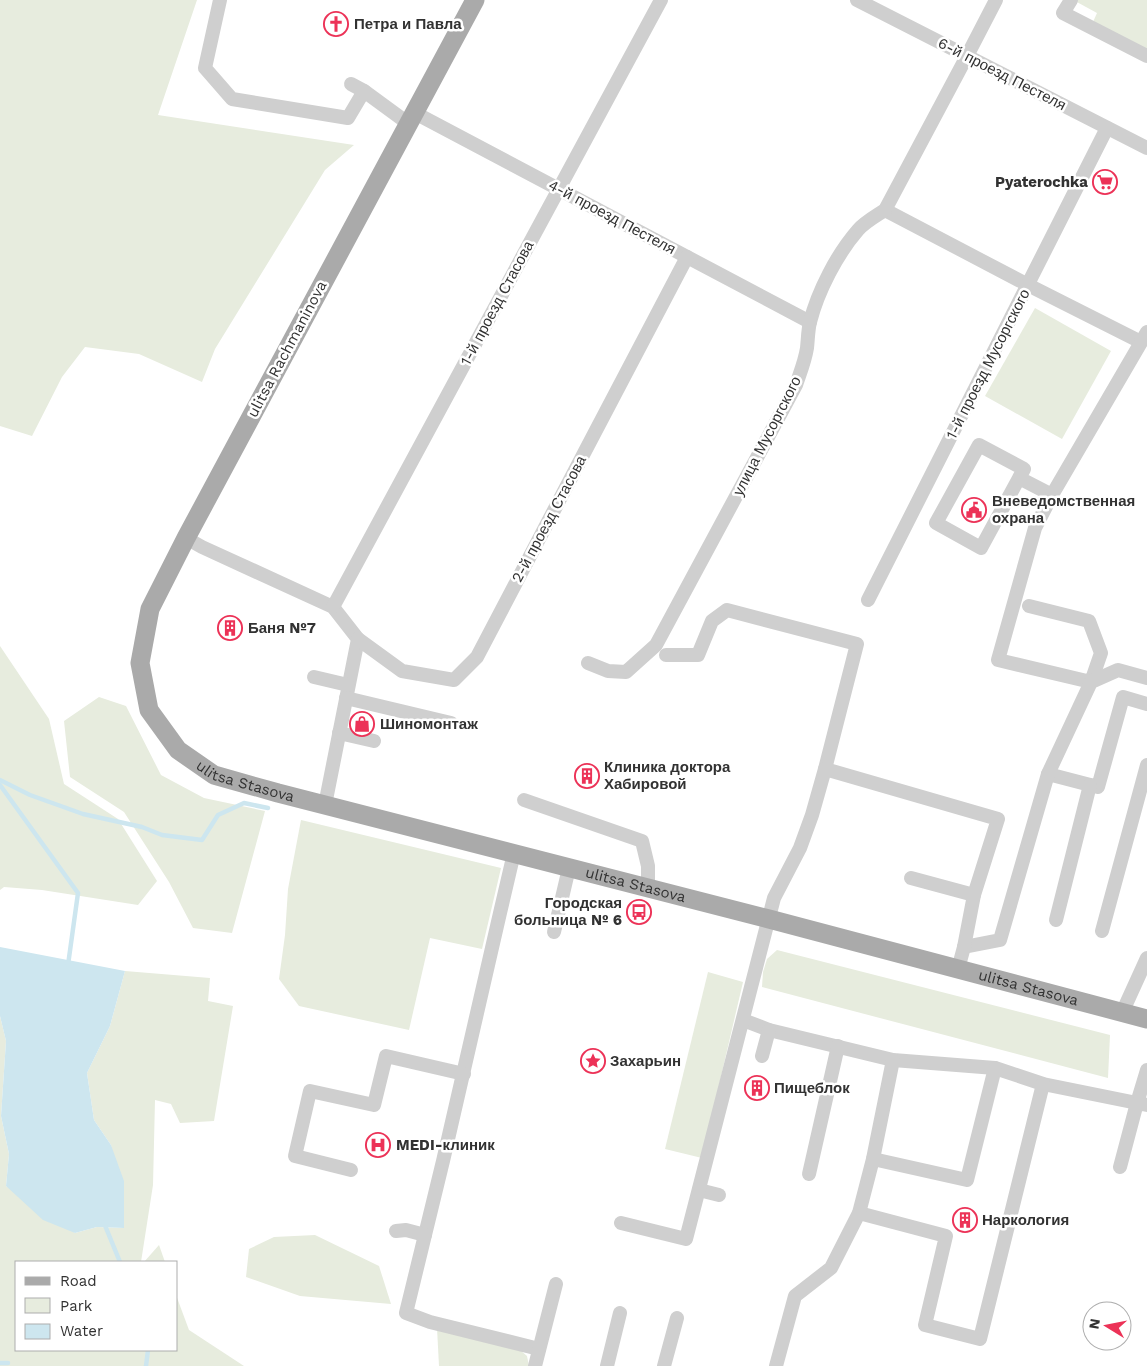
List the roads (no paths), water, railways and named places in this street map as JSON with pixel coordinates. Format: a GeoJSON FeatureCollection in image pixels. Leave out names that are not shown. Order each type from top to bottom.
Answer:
{"type":"FeatureCollection","features":[{"type":"Feature","properties":{"kind":"main road","name":"ulitsa Rachmaninova"},"geometry":{"type":"LineString","coordinates":[[149,710],[140,663],[150,609],[186,538],[475,0]]}},
{"type":"Feature","properties":{"kind":"main road","name":"ulitsa Stasova"},"geometry":{"type":"LineString","coordinates":[[149,710],[178,750],[214,775],[1147,1019]]}},
{"type":"Feature","properties":{"kind":"street"},"geometry":{"type":"LineString","coordinates":[[220,0],[204,68],[232,99],[348,118],[364,91]]}},
{"type":"Feature","properties":{"kind":"street","name":"1-й проезд Стасова"},"geometry":{"type":"LineString","coordinates":[[333,607],[661,0]]}},
{"type":"Feature","properties":{"kind":"street"},"geometry":{"type":"LineString","coordinates":[[1071,0],[1063,13],[1147,56]]}},
{"type":"Feature","properties":{"kind":"street","name":"6-й проезд Пестеля"},"geometry":{"type":"LineString","coordinates":[[864,1],[1147,148]]}},
{"type":"Feature","properties":{"kind":"street","name":"улица Мусоргского"},"geometry":{"type":"LineString","coordinates":[[588,663],[608,671],[626,672],[656,645],[796,385],[804,361],[810,322],[821,291],[843,249],[858,229],[885,210],[968,56],[992,1]]}},
{"type":"Feature","properties":{"kind":"street","name":"4-й проезд Пестеля"},"geometry":{"type":"LineString","coordinates":[[351,84],[412,118],[559,189],[810,322]]}},
{"type":"Feature","properties":{"kind":"street","name":"1-й проезд Мусоргского"},"geometry":{"type":"LineString","coordinates":[[868,600],[1107,128]]}},
{"type":"Feature","properties":{"kind":"street"},"geometry":{"type":"LineString","coordinates":[[885,210],[1028,285],[1144,337],[1034,528],[998,660],[1091,682],[1118,670],[1147,678]]}},
{"type":"Feature","properties":{"kind":"street","name":"2-й проезд Стасова"},"geometry":{"type":"LineString","coordinates":[[358,638],[402,671],[454,680],[477,656],[687,257]]}},
{"type":"Feature","properties":{"kind":"street"},"geometry":{"type":"LineString","coordinates":[[978,445],[1024,470],[1020,478],[981,548],[936,523],[978,445]]}},
{"type":"Feature","properties":{"kind":"street"},"geometry":{"type":"LineString","coordinates":[[1020,478],[1052,495]]}},
{"type":"Feature","properties":{"kind":"street"},"geometry":{"type":"LineString","coordinates":[[186,538],[333,607],[358,638],[325,805]]}},
{"type":"Feature","properties":{"kind":"street"},"geometry":{"type":"LineString","coordinates":[[964,947],[1000,940],[1048,774],[1091,682],[1101,653],[1089,620],[1029,606]]}},
{"type":"Feature","properties":{"kind":"street"},"geometry":{"type":"LineString","coordinates":[[620,1223],[686,1239],[774,898],[800,848],[812,815],[857,644],[727,610],[712,621],[698,655],[666,655]]}},
{"type":"Feature","properties":{"kind":"street"},"geometry":{"type":"LineString","coordinates":[[314,677],[347,692],[451,723]]}},
{"type":"Feature","properties":{"kind":"street"},"geometry":{"type":"LineString","coordinates":[[1048,774],[1098,786],[1123,697],[1147,704]]}},
{"type":"Feature","properties":{"kind":"street"},"geometry":{"type":"LineString","coordinates":[[339,733],[374,740]]}},
{"type":"Feature","properties":{"kind":"street"},"geometry":{"type":"LineString","coordinates":[[1102,931],[1147,765]]}},
{"type":"Feature","properties":{"kind":"street"},"geometry":{"type":"LineString","coordinates":[[825,768],[998,819],[974,895],[958,969]]}},
{"type":"Feature","properties":{"kind":"street"},"geometry":{"type":"LineString","coordinates":[[1056,920],[1090,785]]}},
{"type":"Feature","properties":{"kind":"street"},"geometry":{"type":"LineString","coordinates":[[524,800],[642,841],[648,866],[648,889]]}},
{"type":"Feature","properties":{"kind":"street"},"geometry":{"type":"LineString","coordinates":[[514,853],[500,912],[496,947],[406,1313],[430,1322],[539,1349]]}},
{"type":"Feature","properties":{"kind":"street"},"geometry":{"type":"LineString","coordinates":[[554,932],[570,868]]}},
{"type":"Feature","properties":{"kind":"street"},"geometry":{"type":"LineString","coordinates":[[911,878],[974,895]]}},
{"type":"Feature","properties":{"kind":"street"},"geometry":{"type":"LineString","coordinates":[[1122,1013],[1147,958]]}},
{"type":"Feature","properties":{"kind":"street"},"geometry":{"type":"LineString","coordinates":[[743,1020],[770,1030],[893,1060],[994,1068],[1042,1084],[1142,1104]]}},
{"type":"Feature","properties":{"kind":"street"},"geometry":{"type":"LineString","coordinates":[[762,1056],[770,1030]]}},
{"type":"Feature","properties":{"kind":"street"},"geometry":{"type":"LineString","coordinates":[[808,1174],[838,1046]]}},
{"type":"Feature","properties":{"kind":"street"},"geometry":{"type":"LineString","coordinates":[[352,1170],[295,1156],[310,1091],[374,1105],[386,1056],[464,1074]]}},
{"type":"Feature","properties":{"kind":"street"},"geometry":{"type":"LineString","coordinates":[[776,1366],[795,1296],[831,1268],[859,1213],[893,1060]]}},
{"type":"Feature","properties":{"kind":"street"},"geometry":{"type":"LineString","coordinates":[[872,1159],[967,1180],[994,1068]]}},
{"type":"Feature","properties":{"kind":"street"},"geometry":{"type":"LineString","coordinates":[[1120,1167],[1142,1104],[1147,1070]]}},
{"type":"Feature","properties":{"kind":"street"},"geometry":{"type":"LineString","coordinates":[[859,1213],[946,1236],[925,1325],[980,1339],[1042,1084]]}},
{"type":"Feature","properties":{"kind":"street"},"geometry":{"type":"LineString","coordinates":[[699,1190],[719,1195]]}},
{"type":"Feature","properties":{"kind":"street"},"geometry":{"type":"LineString","coordinates":[[396,1231],[406,1230],[425,1235]]}},
{"type":"Feature","properties":{"kind":"street"},"geometry":{"type":"LineString","coordinates":[[535,1366],[556,1284]]}},
{"type":"Feature","properties":{"kind":"street"},"geometry":{"type":"LineString","coordinates":[[607,1366],[620,1313]]}},
{"type":"Feature","properties":{"kind":"street"},"geometry":{"type":"LineString","coordinates":[[664,1366],[677,1318]]}},
{"type":"Feature","properties":{"kind":"water"},"geometry":{"type":"Polygon","coordinates":[[[0,947],[125,971],[110,1026],[87,1073],[94,1120],[111,1145],[124,1181],[124,1228],[97,1227],[75,1233],[43,1220],[6,1186],[9,1154],[1,1116],[6,1041],[0,1016],[0,947]]]}},
{"type":"Feature","properties":{"kind":"waterway"},"geometry":{"type":"LineString","coordinates":[[0,780],[30,795],[83,814],[142,827],[162,835],[202,840],[218,815],[244,803],[268,808]]}},
{"type":"Feature","properties":{"kind":"waterway"},"geometry":{"type":"LineString","coordinates":[[0,785],[78,893],[68,965]]}},
{"type":"Feature","properties":{"kind":"waterway"},"geometry":{"type":"LineString","coordinates":[[104,1223],[120,1261]]}},
{"type":"Feature","properties":{"kind":"waterway"},"geometry":{"type":"LineString","coordinates":[[146,1366],[148,1351]]}},
{"type":"Feature","properties":{"kind":"waterway"},"geometry":{"type":"LineString","coordinates":[[0,1363],[8,1363]]}},
{"type":"Feature","properties":{"kind":"place","name":"Петра и Павла"},"geometry":{"type":"Point","coordinates":[336,24]}},
{"type":"Feature","properties":{"kind":"place","name":"Pyaterochka"},"geometry":{"type":"Point","coordinates":[1105,182]}},
{"type":"Feature","properties":{"kind":"place","name":"Вневедомственная охрана"},"geometry":{"type":"Point","coordinates":[974,510]}},
{"type":"Feature","properties":{"kind":"place","name":"Баня №7"},"geometry":{"type":"Point","coordinates":[230,628]}},
{"type":"Feature","properties":{"kind":"place","name":"Шиномонтаж"},"geometry":{"type":"Point","coordinates":[362,724]}},
{"type":"Feature","properties":{"kind":"place","name":"Клиника доктора Хабировой"},"geometry":{"type":"Point","coordinates":[587,776]}},
{"type":"Feature","properties":{"kind":"place","name":"Городская больница № 6"},"geometry":{"type":"Point","coordinates":[639,912]}},
{"type":"Feature","properties":{"kind":"place","name":"Захарьин"},"geometry":{"type":"Point","coordinates":[593,1061]}},
{"type":"Feature","properties":{"kind":"place","name":"Пищеблок"},"geometry":{"type":"Point","coordinates":[757,1088]}},
{"type":"Feature","properties":{"kind":"place","name":"MEDI-клиник"},"geometry":{"type":"Point","coordinates":[378,1145]}},
{"type":"Feature","properties":{"kind":"place","name":"Наркология"},"geometry":{"type":"Point","coordinates":[965,1220]}}]}
